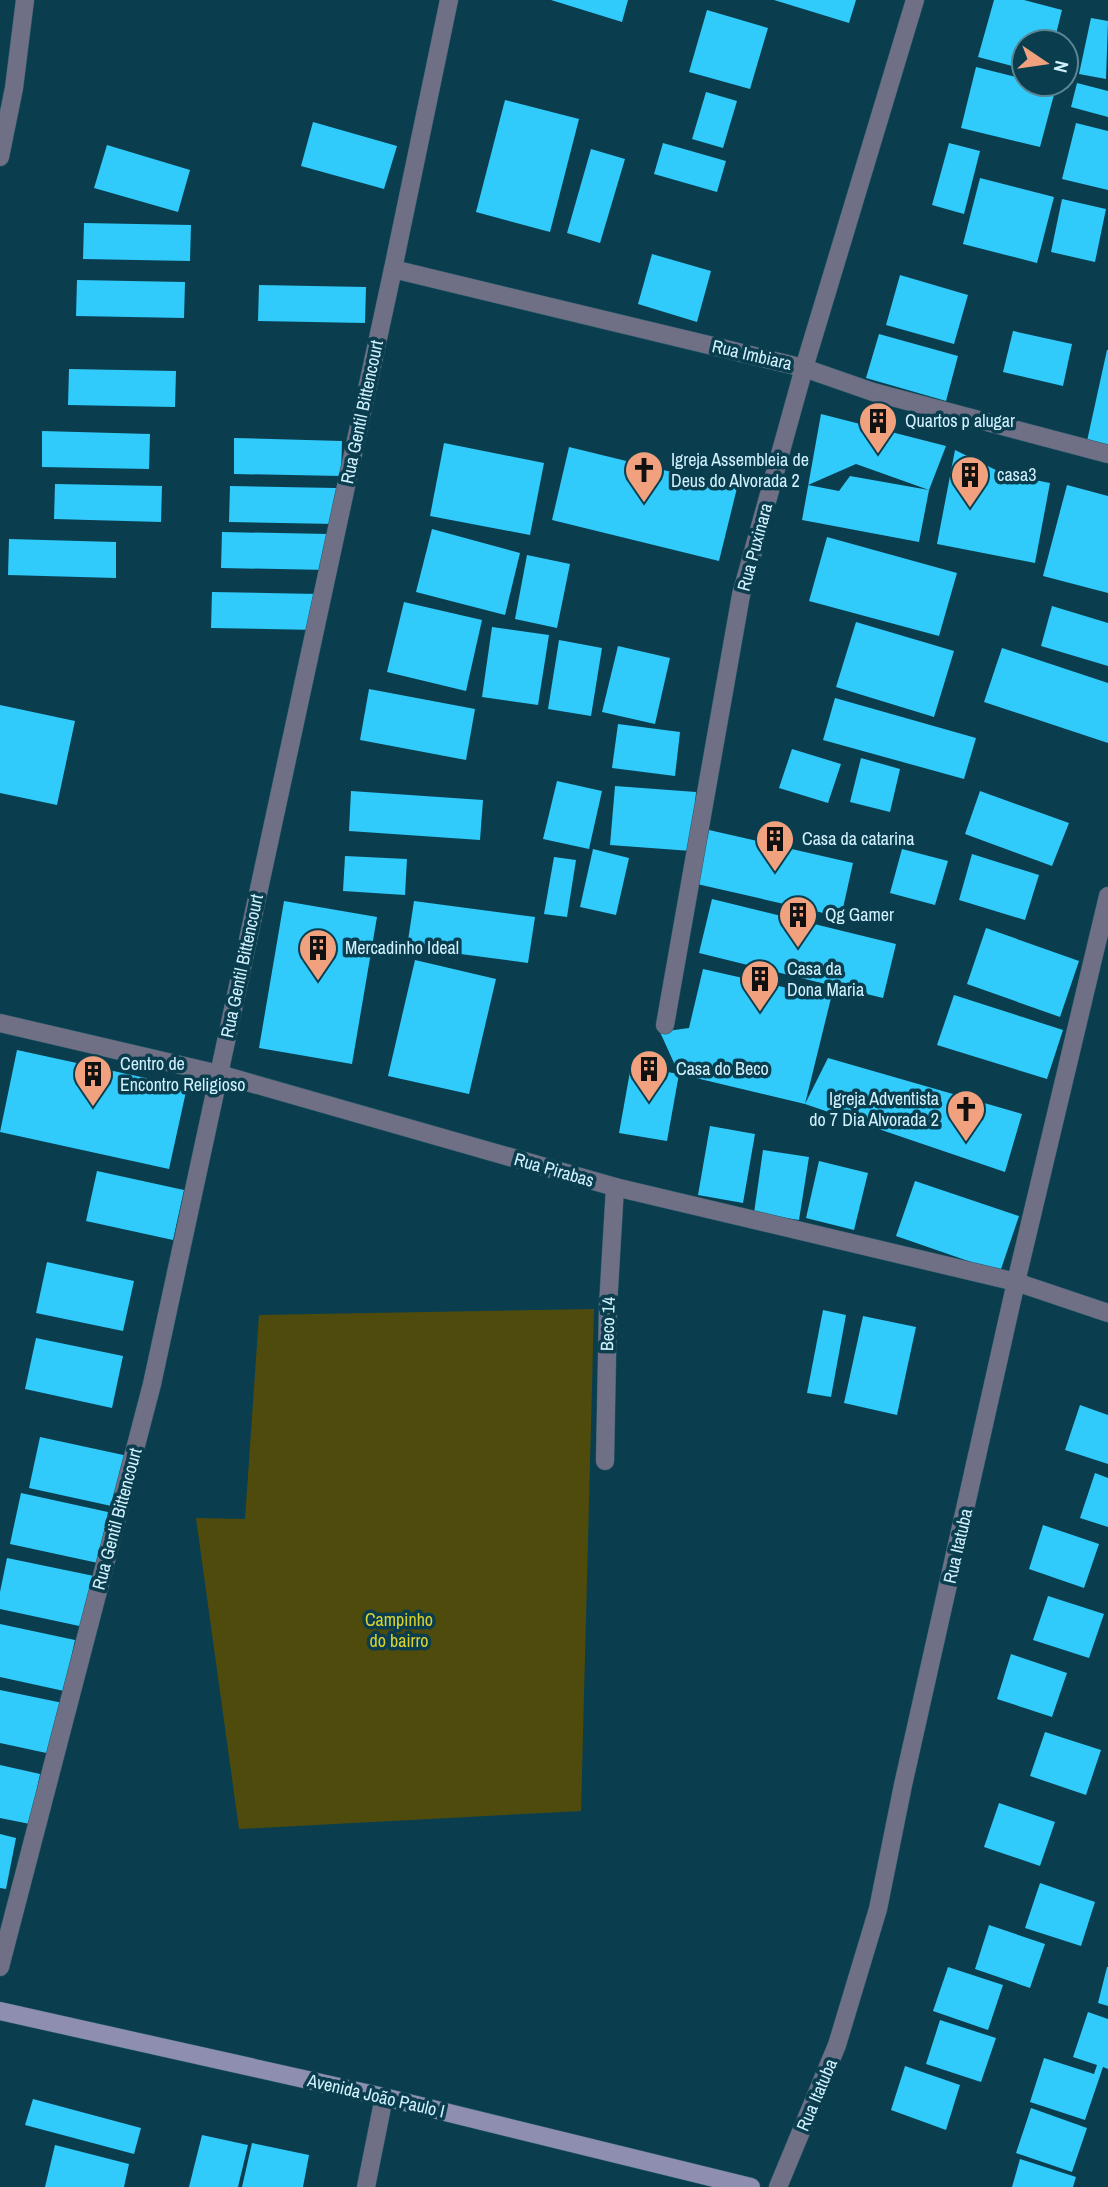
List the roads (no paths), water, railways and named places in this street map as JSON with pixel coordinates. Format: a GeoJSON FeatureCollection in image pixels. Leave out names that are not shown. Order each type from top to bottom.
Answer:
{"type":"FeatureCollection","features":[{"type":"Feature","properties":{"kind":"street"},"geometry":{"type":"LineString","coordinates":[[0,157],[14,88],[25,0]]}},
{"type":"Feature","properties":{"kind":"street","name":"Rua Gentil Bittencourt"},"geometry":{"type":"LineString","coordinates":[[0,1967],[152,1384],[449,0]]}},
{"type":"Feature","properties":{"kind":"street","name":"Rua Puxinara"},"geometry":{"type":"LineString","coordinates":[[665,1025],[741,595],[804,368],[915,0]]}},
{"type":"Feature","properties":{"kind":"street","name":"Rua Imbiara"},"geometry":{"type":"LineString","coordinates":[[393,269],[804,368],[873,392],[1108,454]]}},
{"type":"Feature","properties":{"kind":"street","name":"Rua Itatuba"},"geometry":{"type":"LineString","coordinates":[[778,2187],[837,2045],[878,1909],[903,1785],[1016,1282],[1108,896]]}},
{"type":"Feature","properties":{"kind":"street","name":"Rua Pirabas"},"geometry":{"type":"LineString","coordinates":[[0,1023],[219,1074],[615,1187],[1016,1282],[1108,1313]]}},
{"type":"Feature","properties":{"kind":"street","name":"Beco 14"},"geometry":{"type":"LineString","coordinates":[[605,1461],[608,1306],[615,1187]]}},
{"type":"Feature","properties":{"kind":"street","name":"Avenida João Paulo I"},"geometry":{"type":"LineString","coordinates":[[0,2011],[384,2097],[751,2187]]}},
{"type":"Feature","properties":{"kind":"street"},"geometry":{"type":"LineString","coordinates":[[366,2187],[384,2097]]}},
{"type":"Feature","properties":{"kind":"place","name":"Quartos p alugar"},"geometry":{"type":"Point","coordinates":[878,455]}},
{"type":"Feature","properties":{"kind":"place","name":"Igreja Assembleia de Deus do Alvorada 2"},"geometry":{"type":"Point","coordinates":[644,504]}},
{"type":"Feature","properties":{"kind":"place","name":"casa3"},"geometry":{"type":"Point","coordinates":[970,509]}},
{"type":"Feature","properties":{"kind":"place","name":"Casa da catarina"},"geometry":{"type":"Point","coordinates":[775,873]}},
{"type":"Feature","properties":{"kind":"place","name":"Qg Gamer"},"geometry":{"type":"Point","coordinates":[798,949]}},
{"type":"Feature","properties":{"kind":"place","name":"Mercadinho Ideal"},"geometry":{"type":"Point","coordinates":[318,982]}},
{"type":"Feature","properties":{"kind":"place","name":"Casa da Dona Maria"},"geometry":{"type":"Point","coordinates":[760,1013]}},
{"type":"Feature","properties":{"kind":"place","name":"Casa do Beco"},"geometry":{"type":"Point","coordinates":[649,1103]}},
{"type":"Feature","properties":{"kind":"place","name":"Centro de Encontro Religioso"},"geometry":{"type":"Point","coordinates":[93,1108]}},
{"type":"Feature","properties":{"kind":"place","name":"Igreja Adventista do 7 Dia Alvorada 2"},"geometry":{"type":"Point","coordinates":[966,1143]}},
{"type":"Feature","properties":{"kind":"park label","name":"Campinho do bairro"},"geometry":{"type":"Point","coordinates":[399,1630]}}]}
